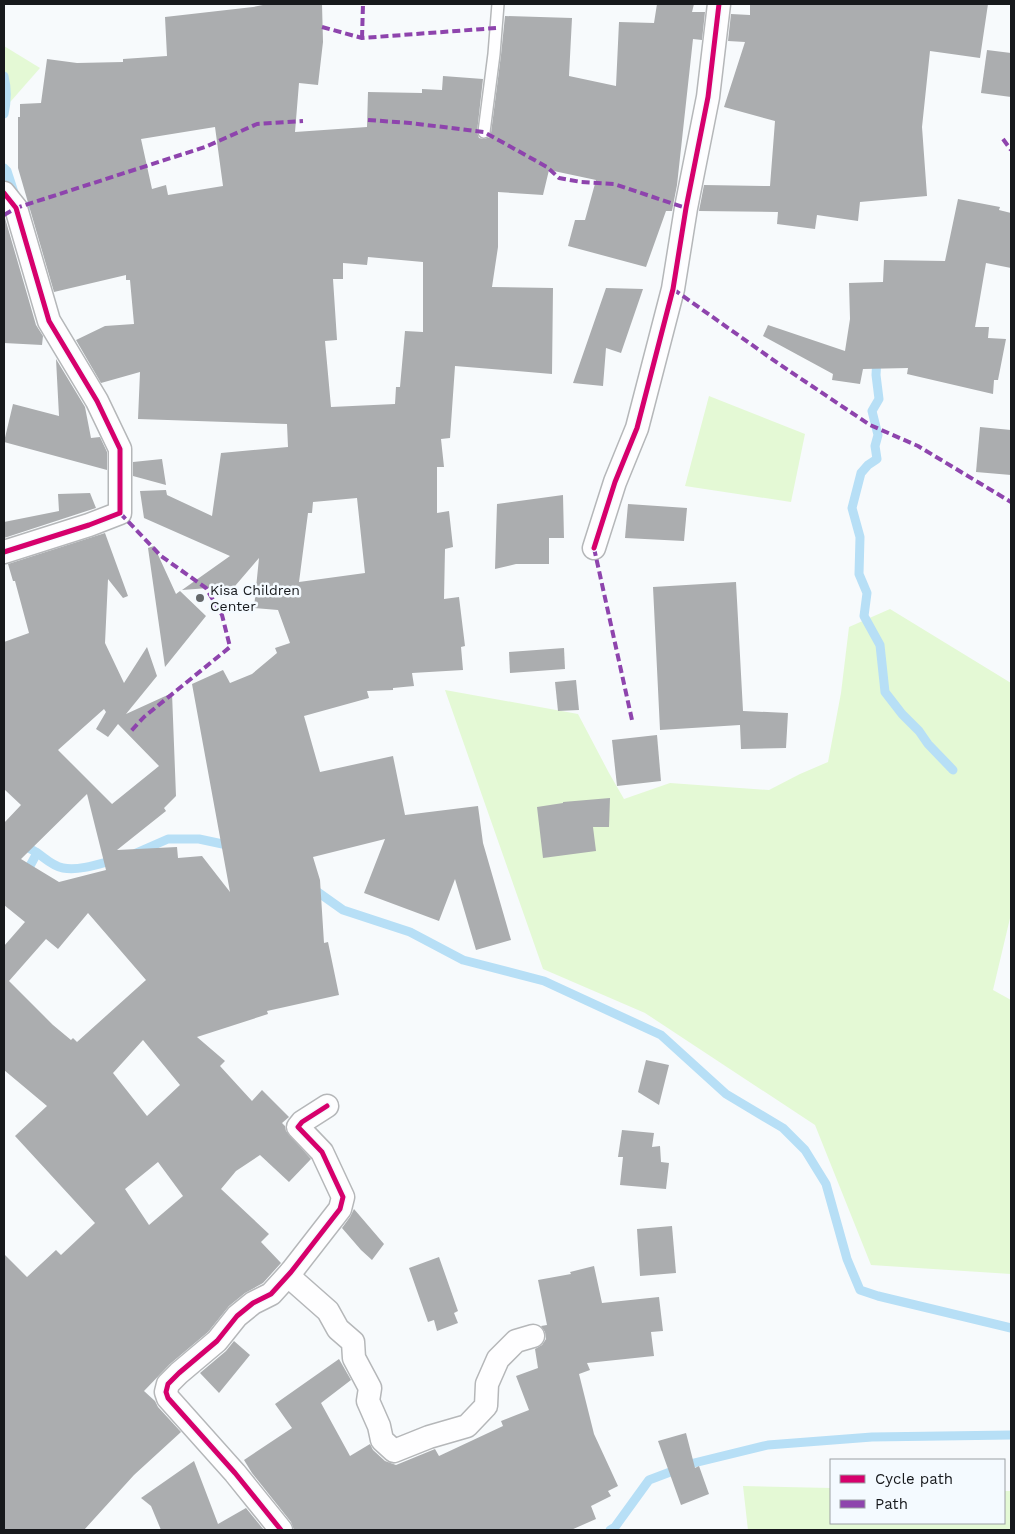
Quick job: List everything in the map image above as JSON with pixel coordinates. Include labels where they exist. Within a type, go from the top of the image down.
[{"type":"street","points":[[594,548],[615,482],[637,428],[673,289],[686,208],[708,97],[719,4]]},
{"type":"street","points":[[4,194],[16,208],[49,321],[97,401],[120,449],[120,513],[4,552]]},
{"type":"street","points":[[281,1530],[234,1472],[168,1398],[166,1392],[168,1384],[216,1341],[237,1316],[253,1303],[271,1294],[291,1272],[340,1209],[343,1196],[322,1152],[298,1127],[302,1122],[327,1106]]},
{"type":"street","points":[[291,1272],[294,1281],[328,1311],[338,1329],[353,1342],[354,1358],[370,1388],[368,1401],[379,1426],[382,1440],[394,1451],[467,1426],[486,1406],[487,1384],[498,1359],[516,1341],[533,1336]]},
{"type":"lane","points":[[484,132],[498,4]]},
{"type":"green space","points":[[4,46],[40,68],[4,109]]},
{"type":"green space","points":[[709,396],[805,434],[791,502],[685,486]]},
{"type":"green space","points":[[890,609],[1011,683],[1011,914],[993,990],[1011,1000],[1011,1274],[871,1265],[815,1125],[645,1013],[543,969],[445,690],[578,714],[624,799],[670,783],[769,790],[828,762],[841,693],[849,627]]},
{"type":"green space","points":[[743,1486],[830,1488],[830,1524],[1005,1524],[1005,1491],[1011,1491],[1011,1530],[748,1530]]},
{"type":"building","points":[[268,4],[322,4],[323,42],[318,85],[299,83],[295,132],[367,127],[368,92],[422,93],[422,89],[442,90],[443,76],[483,79],[477,132],[479,138],[484,139],[490,137],[491,133],[505,16],[572,18],[569,76],[616,86],[619,22],[654,23],[657,4],[694,4],[692,12],[705,12],[702,40],[693,39],[677,185],[672,211],[666,211],[646,267],[568,246],[575,220],[585,220],[596,180],[549,170],[543,195],[498,192],[498,247],[492,287],[553,288],[552,374],[455,366],[450,438],[441,439],[444,467],[437,467],[437,513],[449,511],[453,547],[445,549],[444,599],[459,597],[465,646],[461,647],[463,670],[412,673],[414,686],[393,688],[393,690],[367,691],[369,698],[304,716],[320,772],[393,756],[405,815],[478,806],[483,843],[511,940],[476,950],[455,879],[439,921],[364,893],[385,839],[313,857],[320,880],[324,943],[328,942],[339,995],[267,1011],[268,1014],[197,1037],[225,1061],[220,1066],[252,1101],[262,1090],[289,1117],[282,1123],[286,1131],[311,1159],[289,1182],[260,1155],[236,1171],[221,1189],[269,1234],[261,1242],[281,1263],[263,1283],[245,1293],[229,1306],[208,1332],[170,1364],[144,1391],[181,1432],[134,1475],[84,1530],[4,1530],[4,1254],[27,1277],[56,1250],[61,1255],[95,1223],[15,1136],[47,1106],[4,1070],[4,946],[25,922],[4,905],[4,823],[21,805],[4,789],[4,642],[29,633],[15,581],[13,581],[8,564],[105,533],[128,596],[123,598],[108,579],[105,643],[124,683],[147,647],[157,676],[126,714],[172,693],[176,796],[164,808],[166,811],[117,850],[177,847],[178,858],[202,856],[230,892],[192,684],[223,670],[230,683],[252,674],[277,653],[275,648],[290,643],[278,610],[254,608],[259,558],[235,586],[182,590],[230,556],[144,518],[140,491],[166,490],[167,495],[212,516],[221,453],[288,447],[287,424],[138,419],[140,372],[101,383],[76,340],[105,326],[134,324],[130,280],[126,280],[126,275],[54,292],[18,168],[18,117],[20,117],[20,104],[41,103],[47,59],[77,63],[123,62],[123,59],[167,56],[165,17]],"holes":[[[215,127],[223,186],[168,195],[166,185],[152,189],[141,139]],[[368,257],[423,262],[423,332],[405,331],[400,387],[396,387],[395,404],[331,407],[325,341],[337,340],[333,279],[343,279],[343,263],[367,265]],[[357,498],[365,573],[299,582],[308,513],[312,513],[313,502]],[[104,709],[106,712],[96,729],[108,737],[118,724],[159,766],[112,804],[58,750]],[[87,794],[106,870],[59,882],[21,859]],[[88,913],[146,980],[77,1042],[73,1038],[71,1040],[53,1025],[9,981],[46,939],[58,949]],[[143,1040],[180,1085],[147,1116],[113,1073]],[[158,1162],[183,1196],[149,1225],[125,1189]]]},
{"type":"building","points":[[750,4],[988,4],[980,58],[930,51],[922,127],[927,196],[860,202],[858,221],[817,215],[815,229],[777,224],[778,212],[699,211],[704,185],[770,186],[775,121],[724,107],[745,42],[728,41],[731,14],[750,15]]},
{"type":"building","points":[[987,50],[1011,53],[1011,97],[981,93]]},
{"type":"building","points":[[958,199],[1000,207],[999,210],[1011,213],[1011,268],[986,263],[975,327],[989,327],[988,338],[1006,339],[998,380],[994,380],[993,394],[907,374],[908,368],[863,369],[860,384],[832,380],[833,374],[763,336],[768,325],[845,351],[850,319],[849,283],[883,282],[884,260],[945,261]]},
{"type":"building","points":[[4,218],[36,325],[43,336],[42,345],[4,343]]},
{"type":"building","points":[[606,288],[643,289],[621,353],[606,348],[603,386],[573,383]]},
{"type":"building","points":[[56,359],[85,407],[91,438],[100,437],[107,452],[107,470],[4,442],[13,404],[59,416]]},
{"type":"building","points":[[980,427],[1011,430],[1011,475],[976,472]]},
{"type":"building","points":[[162,459],[166,485],[133,476],[133,462]]},
{"type":"building","points":[[90,493],[96,508],[4,538],[4,522],[59,511],[58,494]]},
{"type":"building","points":[[563,495],[564,538],[549,538],[549,564],[516,564],[495,569],[497,504]]},
{"type":"building","points":[[628,504],[687,508],[684,541],[625,538]]},
{"type":"building","points":[[154,546],[176,594],[180,591],[206,616],[165,667],[148,548]]},
{"type":"building","points":[[736,582],[743,711],[788,713],[786,748],[741,749],[740,725],[660,730],[653,587]]},
{"type":"building","points":[[564,648],[565,669],[510,673],[509,652]]},
{"type":"building","points":[[576,680],[579,710],[558,711],[555,682]]},
{"type":"building","points":[[657,735],[661,781],[617,786],[612,740]]},
{"type":"building","points":[[610,798],[609,827],[593,827],[596,851],[543,858],[537,807],[563,802]]},
{"type":"building","points":[[646,1060],[669,1065],[659,1105],[638,1092]]},
{"type":"building","points":[[622,1130],[654,1133],[652,1147],[660,1146],[661,1162],[669,1163],[666,1189],[620,1185],[623,1157],[618,1157]]},
{"type":"building","points":[[354,1209],[384,1244],[372,1260],[342,1228]]},
{"type":"building","points":[[672,1226],[676,1273],[640,1276],[637,1229]]},
{"type":"building","points":[[439,1257],[458,1311],[454,1313],[458,1323],[437,1331],[434,1320],[428,1322],[409,1268]]},
{"type":"building","points":[[594,1266],[602,1303],[659,1297],[663,1331],[651,1332],[654,1356],[587,1363],[590,1370],[579,1374],[594,1434],[618,1486],[608,1491],[611,1496],[591,1506],[596,1519],[571,1530],[294,1530],[291,1522],[244,1460],[292,1428],[275,1404],[339,1359],[351,1380],[321,1403],[350,1456],[370,1444],[373,1450],[385,1461],[396,1465],[435,1449],[439,1456],[503,1426],[501,1421],[529,1410],[516,1376],[538,1368],[535,1349],[542,1345],[546,1339],[545,1332],[541,1326],[547,1325],[538,1280],[571,1274],[570,1272]]},
{"type":"building","points":[[234,1341],[250,1355],[219,1393],[200,1373],[226,1351]]},
{"type":"building","points":[[686,1433],[695,1468],[699,1466],[709,1494],[681,1505],[658,1441]]},
{"type":"building","points":[[194,1461],[218,1524],[246,1508],[264,1530],[161,1530],[151,1506],[141,1498]]},
{"type":"waterway","points":[[4,76],[6,85],[4,114]]},
{"type":"waterway","points":[[4,168],[7,171],[19,208],[39,203]]},
{"type":"waterway","points":[[877,358],[876,375],[879,399],[872,411],[878,435],[875,446],[877,459],[861,473],[852,508],[860,537],[859,574],[867,593],[864,616],[880,645],[885,692],[928,744],[953,770]]},
{"type":"waterway","points":[[4,837],[36,852],[52,864],[63,868],[82,868],[114,860]]},
{"type":"waterway","points":[[136,853],[168,839],[199,839],[232,846]]},
{"type":"waterway","points":[[25,875],[37,853]]},
{"type":"waterway","points":[[312,888],[343,910],[410,932],[463,960],[544,981],[661,1035],[726,1094],[783,1128],[805,1150],[826,1184],[847,1259],[860,1290],[1011,1328]]},
{"type":"waterway","points":[[610,1530],[615,1527],[649,1480],[694,1463],[768,1445],[872,1437],[1011,1435]]},
{"type":"marked path","points":[[362,38],[363,4]]},
{"type":"marked path","points":[[322,27],[362,38],[496,28]]},
{"type":"marked path","points":[[368,120],[484,132],[547,167],[559,178],[581,182],[614,184],[686,208]]},
{"type":"marked path","points":[[4,215],[16,208],[205,147],[257,124],[303,121]]},
{"type":"marked path","points":[[1003,139],[1011,150]]},
{"type":"marked path","points":[[673,289],[870,425],[918,446],[1011,502]]},
{"type":"marked path","points":[[120,513],[161,556],[206,588],[222,615],[230,647],[144,717],[131,731]]},
{"type":"marked path","points":[[594,548],[632,720]]},
{"type":"cycle path","points":[[594,548],[615,482],[637,428],[673,289],[686,208],[708,97],[719,4]]},
{"type":"cycle path","points":[[4,193],[16,208],[49,321],[97,401],[120,449],[120,513],[4,552]]},
{"type":"cycle path","points":[[281,1530],[235,1473],[168,1398],[166,1392],[168,1384],[217,1341],[237,1316],[253,1303],[271,1294],[291,1272],[340,1209],[343,1197],[322,1152],[298,1127],[302,1122],[327,1106]]},
{"type":"place","name":"Kisa Children Center","points":[[200,598]]}]
